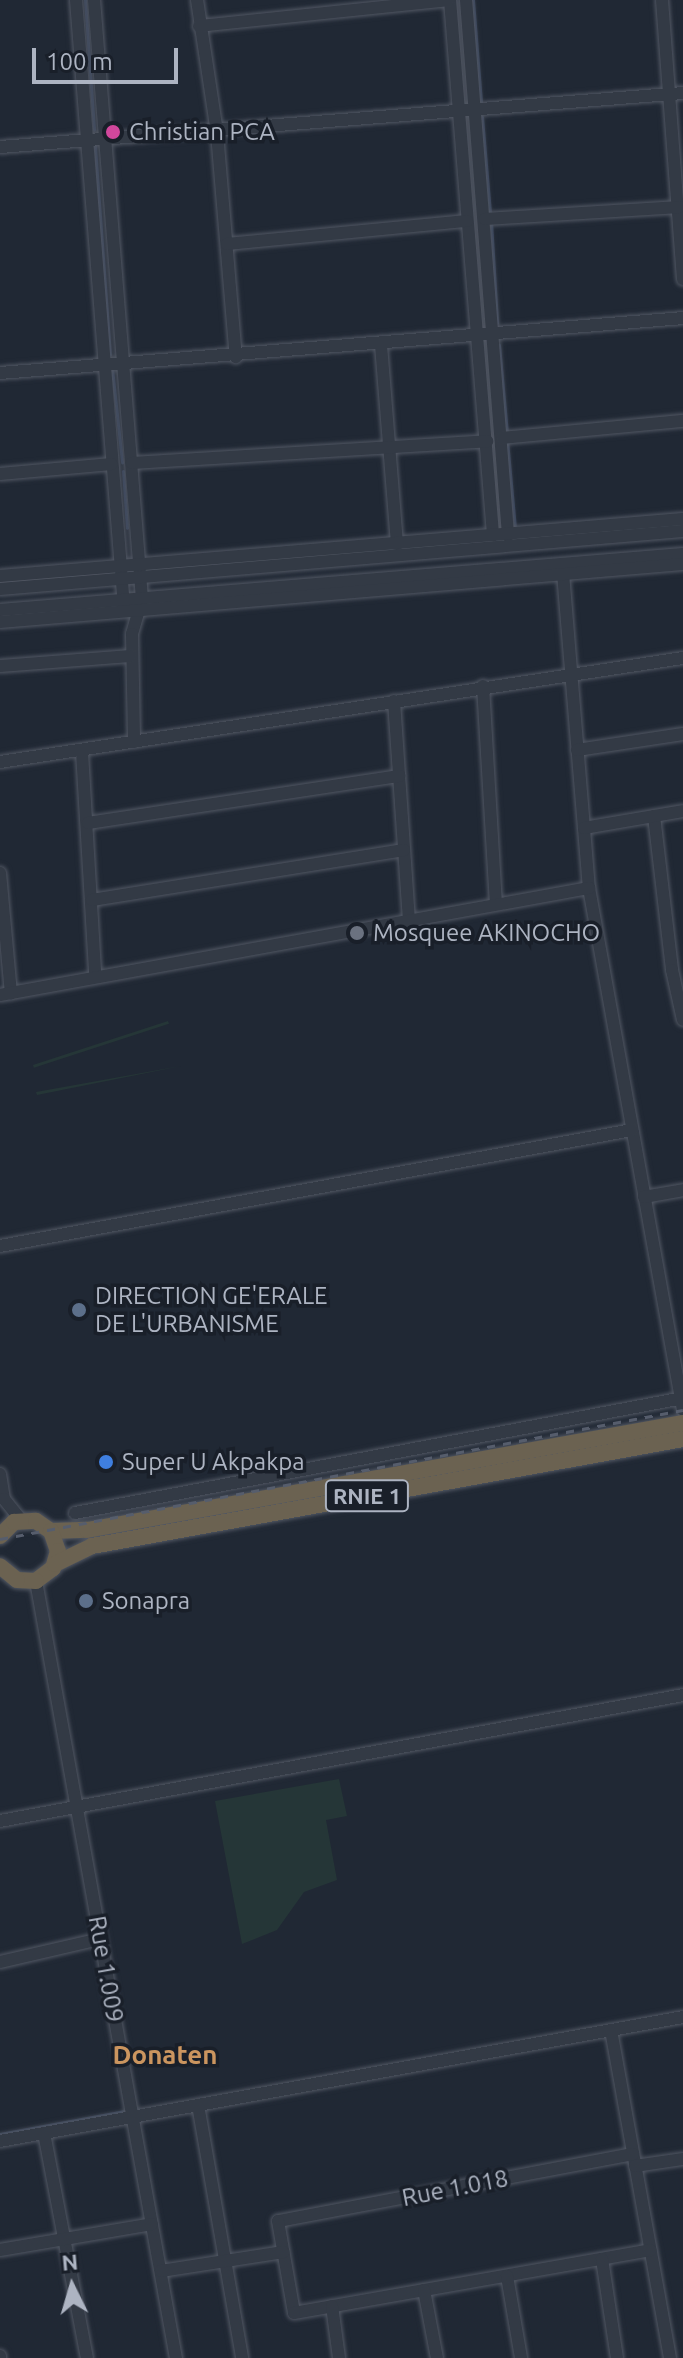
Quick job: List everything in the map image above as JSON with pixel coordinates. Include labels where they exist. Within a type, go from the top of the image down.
[{"type":"highway","name":"RNIE 1","points":[[6,1527],[39,1522],[51,1531],[87,1530],[683,1423]]},
{"type":"highway","name":"RNIE 1","points":[[36,1581],[55,1564],[92,1546],[683,1439]]},
{"type":"highway","points":[[51,1531],[58,1547],[55,1564]]},
{"type":"highway","points":[[3,1572],[36,1581]]},
{"type":"street","points":[[76,0],[102,362],[124,606],[133,624]]},
{"type":"street","points":[[94,0],[140,572],[141,605],[133,624],[131,656],[134,742]]},
{"type":"street","points":[[197,0],[217,133],[236,357]]},
{"type":"street","points":[[199,26],[449,0],[479,334],[493,535]]},
{"type":"street","points":[[466,0],[508,535]]},
{"type":"street","points":[[662,0],[680,207],[683,279]]},
{"type":"street","points":[[0,147],[217,133],[683,93]]},
{"type":"street","points":[[485,219],[680,207]]},
{"type":"street","points":[[227,244],[467,221]]},
{"type":"street","points":[[0,373],[102,362],[236,357],[683,318]]},
{"type":"street","points":[[381,345],[397,544]]},
{"type":"street","points":[[502,438],[683,421]]},
{"type":"street","points":[[132,463],[487,441]]},
{"type":"street","points":[[0,474],[112,464]]},
{"type":"street","points":[[140,572],[397,544],[683,519]]},
{"type":"street","points":[[0,576],[140,572],[683,531]]},
{"type":"street","points":[[141,605],[683,554]]},
{"type":"street","points":[[0,610],[141,605],[683,564]]},
{"type":"street","points":[[0,589],[121,573]]},
{"type":"street","points":[[75,1513],[682,1402],[589,888],[563,573]]},
{"type":"street","points":[[0,622],[124,606]]},
{"type":"street","points":[[0,666],[131,656]]},
{"type":"street","points":[[0,762],[82,752],[483,686],[683,658]]},
{"type":"street","points":[[483,686],[496,904]]},
{"type":"street","points":[[394,701],[409,921]]},
{"type":"street","points":[[577,750],[683,734]]},
{"type":"street","points":[[82,752],[95,974]]},
{"type":"street","points":[[88,823],[399,776]]},
{"type":"street","points":[[584,828],[683,811]]},
{"type":"street","points":[[654,816],[672,970],[683,1020]]},
{"type":"street","points":[[92,900],[404,850]]},
{"type":"street","points":[[0,873],[6,994],[95,974],[589,888]]},
{"type":"street","points":[[0,1246],[632,1130]]},
{"type":"street","points":[[644,1197],[683,1190]]},
{"type":"street","points":[[0,1474],[6,1527]]},
{"type":"street","name":"Rue 1.009","points":[[36,1581],[176,2358]]},
{"type":"street","points":[[0,1821],[683,1695]]},
{"type":"street","points":[[0,1962],[100,1939]]},
{"type":"street","points":[[0,2141],[683,2017]]},
{"type":"street","points":[[611,2030],[670,2358]]},
{"type":"street","points":[[198,2105],[242,2358]]},
{"type":"street","points":[[44,2133],[87,2358]]},
{"type":"street","name":"Rue 1.018","points":[[284,2252],[278,2221],[634,2160],[683,2159]]},
{"type":"street","points":[[0,2250],[152,2224]]},
{"type":"street","points":[[161,2271],[284,2252],[294,2313],[650,2250]]},
{"type":"street","points":[[602,2259],[617,2358]]},
{"type":"street","points":[[507,2276],[521,2358]]},
{"type":"street","points":[[424,2290],[437,2358]]},
{"type":"street","points":[[332,2306],[339,2358]]},
{"type":"shaded area","points":[[168,1021],[169,1024],[34,1068],[33,1065]]},
{"type":"shaded area","points":[[181,1066],[37,1095],[36,1092]]},
{"type":"shaded area","points":[[339,1779],[347,1816],[326,1820],[337,1880],[304,1892],[277,1930],[242,1944],[215,1801]]},
{"type":"waterway","points":[[85,0],[94,130]]},
{"type":"waterway","points":[[473,0],[481,102]]},
{"type":"waterway","points":[[482,117],[490,213]]},
{"type":"waterway","points":[[95,146],[110,354]]},
{"type":"waterway","points":[[491,221],[497,323]]},
{"type":"waterway","points":[[499,345],[507,433]]},
{"type":"waterway","points":[[112,368],[122,462]]},
{"type":"waterway","points":[[507,440],[515,528]]},
{"type":"waterway","points":[[123,471],[127,528]]},
{"type":"waterway","points":[[0,2134],[125,2111]]},
{"type":"railway","points":[[0,1539],[683,1410]]},
{"type":"place","name":"Christian PCA","points":[[113,132]]},
{"type":"place","name":"Mosquee AKINOCHO","points":[[357,933]]},
{"type":"place","name":"DIRECTION GE'ERALE DE L'URBANISME","points":[[79,1310]]},
{"type":"place","name":"Super U Akpakpa","points":[[106,1462]]},
{"type":"place","name":"Sonapra","points":[[86,1601]]},
{"type":"district","name":"Donaten","points":[[165,2055]]}]
